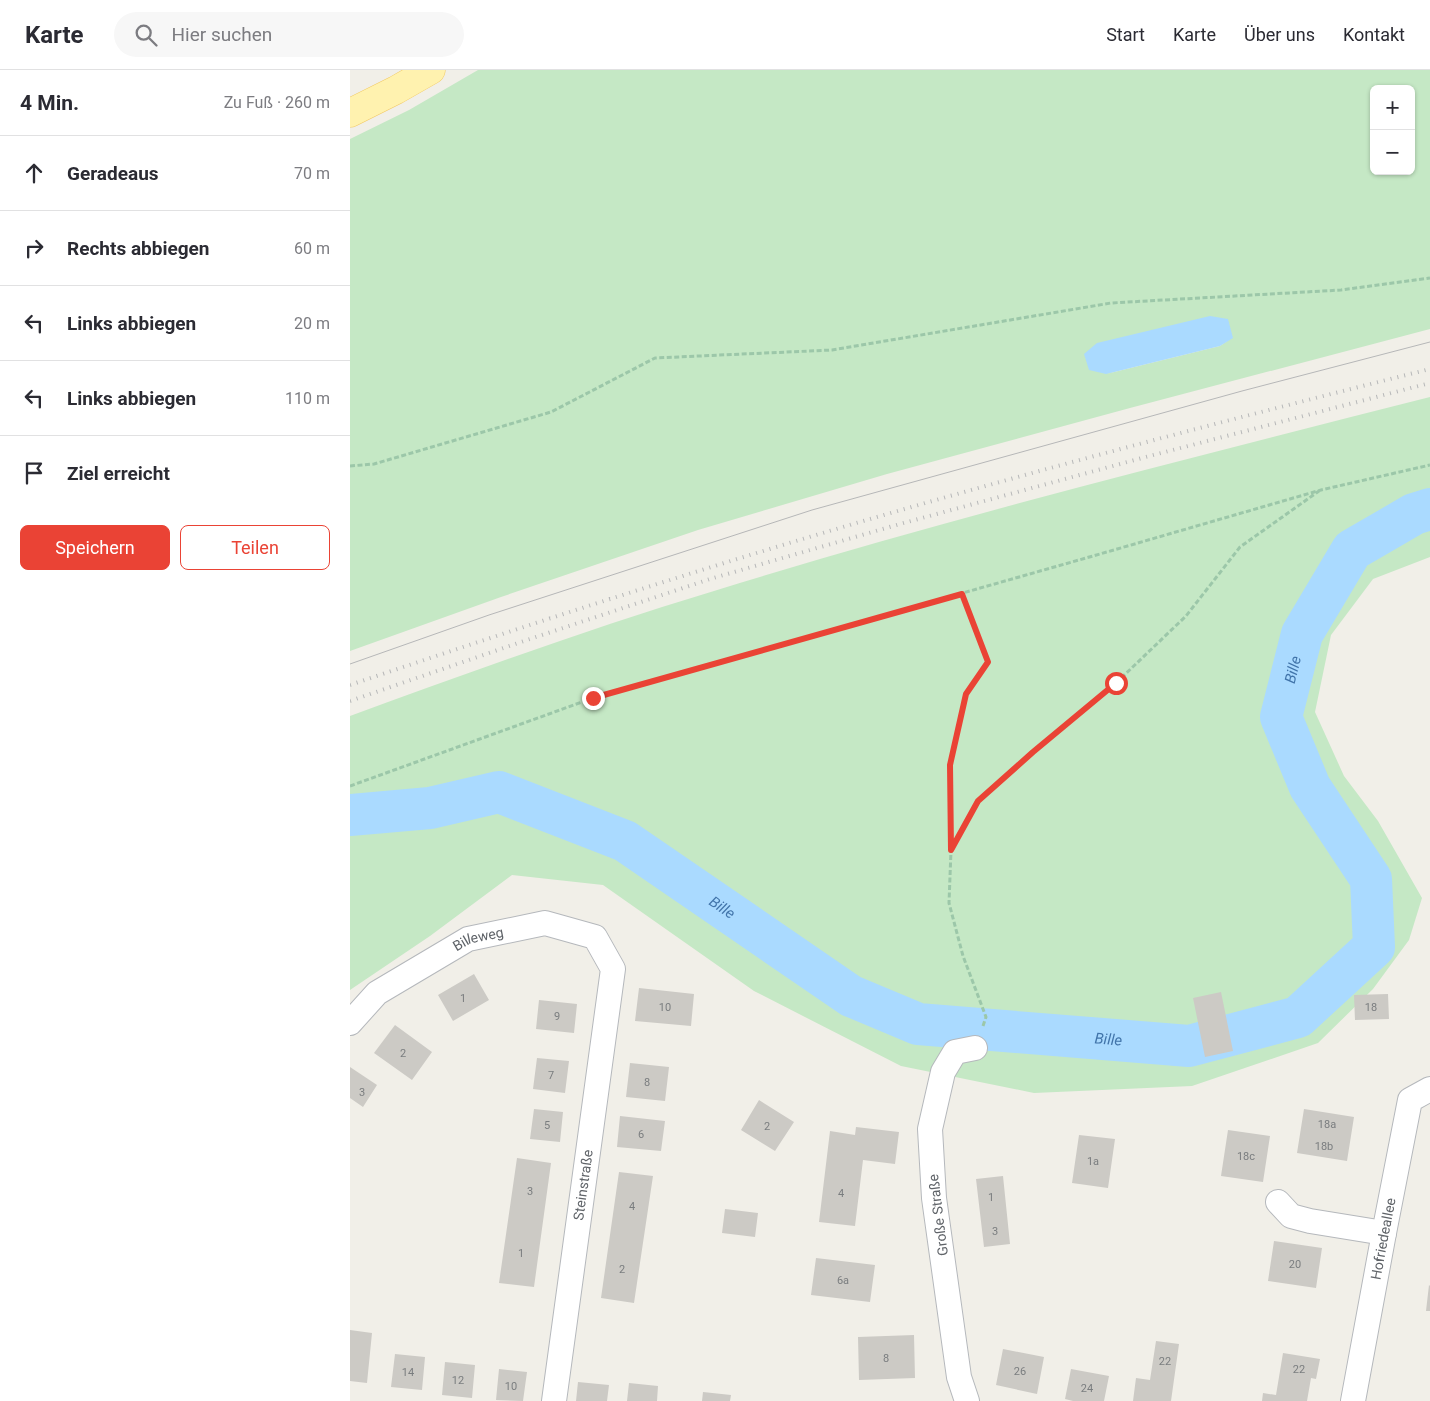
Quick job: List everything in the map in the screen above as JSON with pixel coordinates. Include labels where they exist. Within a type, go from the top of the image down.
[{"type":"main road","points":[[350,112],[396,90],[431,70]]},
{"type":"street","name":"Billeweg","points":[[350,1024],[377,993],[468,939],[545,923],[595,937],[613,969]]},
{"type":"street","name":"Steinstraße","points":[[554,1401],[613,969]]},
{"type":"street","name":"Große Straße","points":[[967,1401],[959,1377],[934,1198],[930,1129],[944,1072],[955,1052],[975,1048]]},
{"type":"street","name":"Hofriedeallee","points":[[1354,1401],[1410,1100],[1430,1089]]},
{"type":"street","points":[[1278,1202],[1291,1216],[1310,1221],[1384,1233]]},
{"type":"path","points":[[350,466],[374,464],[551,412],[655,358],[832,350],[1111,303],[1341,290],[1430,278]]},
{"type":"path","points":[[350,786],[593,698],[1321,490],[1430,465]]},
{"type":"path","points":[[951,850],[978,801],[1130,670],[1186,616],[1240,547],[1321,490]]},
{"type":"path","points":[[962,594],[988,662],[966,694],[950,765],[951,850],[949,903],[963,956],[986,1017]]},
{"type":"green space","points":[[478,70],[1430,70],[1430,329],[887,474],[698,530],[350,651],[350,139],[409,110]],"holes":[[[1233,337],[1220,346],[1106,374]]]},
{"type":"green space","points":[[1430,397],[1430,557],[1373,579],[1331,635],[1315,712],[1344,776],[1378,821],[1422,898],[1409,940],[1373,989],[1318,1043],[1192,1086],[1034,1093],[901,1066],[754,991],[603,885],[512,875],[430,936],[350,990],[350,716],[577,635],[803,564],[1070,489]]},
{"type":"water","points":[[1210,316],[1228,319],[1233,338],[1220,346],[1106,374],[1089,370],[1084,354],[1097,343]]},
{"type":"building","points":[[474,974],[489,1000],[453,1021],[438,995]]},
{"type":"building","points":[[639,988],[694,994],[691,1026],[635,1021]]},
{"type":"building","points":[[1221,992],[1233,1051],[1205,1057],[1193,998]]},
{"type":"building","points":[[1388,994],[1389,1019],[1355,1020],[1354,995]]},
{"type":"building","points":[[539,1000],[577,1004],[574,1033],[536,1029]]},
{"type":"building","points":[[395,1025],[432,1052],[412,1080],[374,1053]]},
{"type":"building","points":[[537,1058],[569,1061],[565,1093],[533,1089]]},
{"type":"building","points":[[630,1063],[669,1067],[665,1101],[626,1097]]},
{"type":"building","points":[[350,1067],[377,1085],[363,1107],[350,1098]]},
{"type":"building","points":[[759,1100],[794,1122],[775,1151],[741,1130]]},
{"type":"building","points":[[534,1109],[563,1112],[560,1142],[530,1139]]},
{"type":"building","points":[[1304,1109],[1354,1117],[1347,1161],[1297,1153]]},
{"type":"building","points":[[620,1116],[665,1121],[661,1151],[617,1147]]},
{"type":"building","points":[[856,1127],[899,1132],[895,1164],[863,1160],[855,1226],[819,1222],[830,1131],[855,1135]]},
{"type":"building","points":[[1228,1130],[1270,1136],[1263,1182],[1221,1176]]},
{"type":"building","points":[[1079,1135],[1115,1139],[1108,1188],[1072,1183]]},
{"type":"building","points":[[517,1158],[551,1163],[534,1287],[499,1283]]},
{"type":"building","points":[[619,1172],[653,1176],[634,1303],[601,1298]]},
{"type":"building","points":[[1003,1176],[1010,1244],[984,1247],[976,1179]]},
{"type":"building","points":[[725,1209],[758,1213],[755,1237],[722,1233]]},
{"type":"building","points":[[1274,1241],[1322,1248],[1316,1288],[1268,1281]]},
{"type":"building","points":[[816,1258],[875,1265],[870,1302],[811,1295]]},
{"type":"building","points":[[1429,1285],[1430,1311],[1426,1311]]},
{"type":"building","points":[[350,1330],[372,1333],[367,1383],[350,1381]]},
{"type":"building","points":[[914,1335],[915,1378],[859,1380],[858,1337]]},
{"type":"building","points":[[1156,1341],[1179,1344],[1171,1401],[1133,1401],[1136,1378],[1150,1380]]},
{"type":"building","points":[[1003,1349],[1044,1357],[1037,1394],[996,1385]]},
{"type":"building","points":[[1283,1353],[1320,1359],[1316,1379],[1311,1378],[1307,1401],[1262,1401],[1263,1393],[1276,1395]]},
{"type":"building","points":[[395,1354],[425,1357],[422,1390],[391,1387]]},
{"type":"building","points":[[445,1362],[475,1365],[472,1398],[442,1395]]},
{"type":"building","points":[[499,1369],[527,1372],[523,1401],[496,1400]]},
{"type":"building","points":[[1071,1369],[1109,1376],[1104,1401],[1073,1401],[1065,1399]]},
{"type":"building","points":[[578,1382],[609,1385],[607,1401],[576,1401]]},
{"type":"building","points":[[629,1383],[658,1386],[657,1401],[627,1401]]},
{"type":"building","points":[[703,1392],[731,1395],[730,1401],[702,1401]]},
{"type":"waterway","name":"Bille","points":[[350,815],[430,808],[499,792],[625,841],[851,996],[918,1024],[1189,1046],[1298,1017],[1374,947],[1371,879],[1310,787],[1281,717],[1302,634],[1352,550],[1414,514],[1430,509]]},
{"type":"tram line","points":[[350,664],[489,615],[812,510],[1242,391],[1430,342]]},
{"type":"railway","points":[[350,685],[483,640],[795,541],[1157,439],[1430,369]]},
{"type":"railway","points":[[350,701],[710,579],[900,524],[1142,458],[1430,383]]},
{"type":"route","points":[[593,698],[962,594],[988,662],[966,694],[950,765],[951,850],[978,801],[1116,683]]}]
